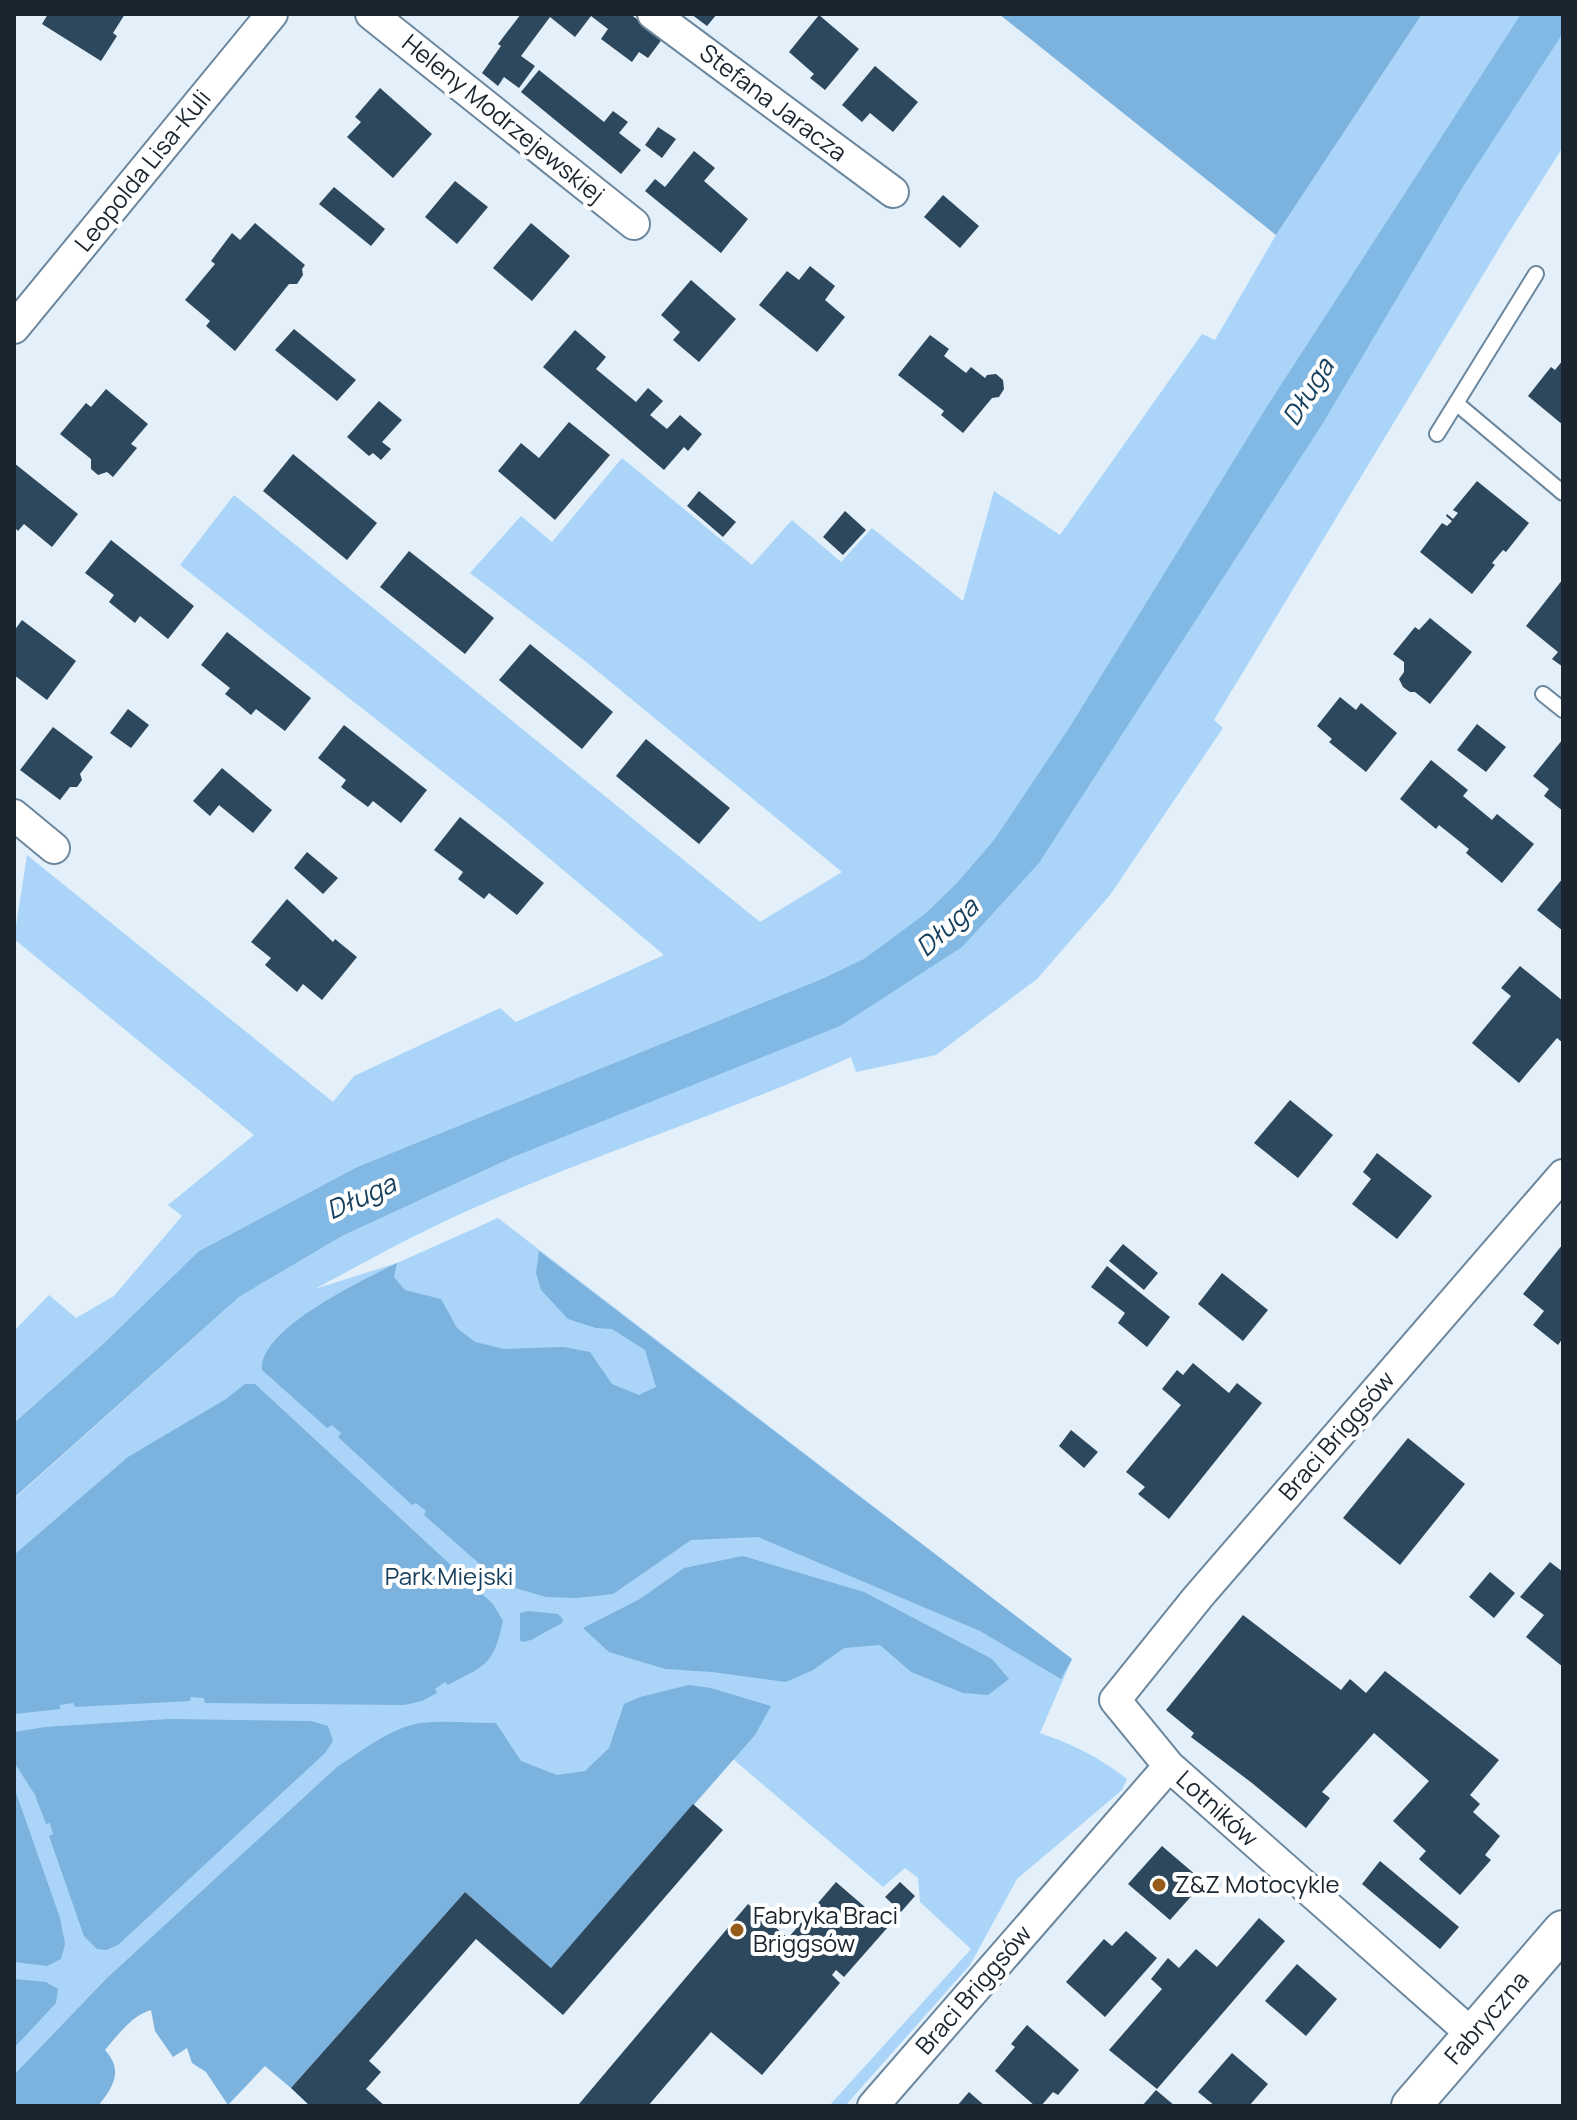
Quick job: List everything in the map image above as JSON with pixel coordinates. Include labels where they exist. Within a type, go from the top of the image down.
[{"type":"street","name":"Leopolda Lisa-Kuli","points":[[14,328],[272,14]]},
{"type":"street","name":"Heleny Modrzejewskiej","points":[[371,14],[634,224]]},
{"type":"street","name":"Stefana Jaracza","points":[[653,14],[893,192]]},
{"type":"street","points":[[14,815],[54,848]]},
{"type":"street","name":"Braci Briggsów","points":[[1115,1700],[1198,1597],[1563,1175]]},
{"type":"street","name":"Lotników","points":[[1115,1700],[1169,1766],[1473,2035]]},
{"type":"street","name":"Braci Briggsów","points":[[873,2106],[1169,1766]]},
{"type":"street","name":"Fabryczna","points":[[1411,2106],[1563,1930]]},
{"type":"lane","points":[[1437,434],[1536,274]]},
{"type":"lane","points":[[1456,403],[1563,493]]},
{"type":"lane","points":[[1543,694],[1563,710]]},
{"type":"green space","points":[[999,14],[1422,14],[1276,235]]},
{"type":"green space","name":"Park Miejski","points":[[1422,14],[1563,14],[1563,147],[1214,720],[1223,728],[1110,895],[1037,979],[936,1055],[856,1072],[851,1057],[515,1190],[428,1229],[315,1289],[397,1263],[498,1218],[1072,1659],[1040,1733],[1086,1752],[1116,1771],[1127,1779],[1122,1790],[1017,1879],[970,1965],[845,2106],[829,2106],[971,1949],[920,1902],[918,1878],[905,1868],[883,1887],[733,1759],[551,1968],[465,1892],[291,2088],[142,1958],[14,2100],[14,1499],[239,1297],[342,1236],[513,1157],[824,978],[357,1167],[199,1251],[103,1344],[14,1423],[14,1331],[49,1295],[76,1318],[114,1296],[182,1216],[168,1205],[254,1135],[14,939],[27,855],[333,1102],[354,1076],[500,1008],[516,1022],[664,955],[504,820],[180,565],[234,495],[760,922],[842,872],[585,661],[470,573],[521,516],[552,542],[622,458],[752,565],[792,520],[841,562],[872,528],[963,601],[994,491],[1060,535],[1202,334],[1215,340],[1276,235]]},
{"type":"green space","points":[[539,1251],[1072,1659],[1061,1679],[980,1631],[758,1537],[691,1540],[613,1594],[546,1597],[515,1588],[491,1574],[424,1515],[426,1511],[416,1503],[412,1505],[338,1437],[341,1433],[332,1425],[327,1428],[262,1370],[266,1354],[277,1338],[295,1322],[339,1293],[397,1263],[394,1277],[405,1290],[441,1299],[457,1328],[475,1342],[504,1349],[564,1347],[590,1352],[612,1384],[639,1395],[656,1387],[645,1350],[612,1329],[596,1328],[568,1319],[541,1290],[536,1273]]},
{"type":"green space","name":"Park Miejski","points":[[245,1384],[255,1384],[493,1604],[503,1621],[491,1655],[472,1672],[435,1689],[437,1693],[404,1705],[205,1703],[204,1698],[191,1697],[190,1701],[75,1707],[73,1703],[60,1705],[60,1709],[14,1714],[14,1555],[128,1457],[226,1399]]},
{"type":"green space","points":[[743,1556],[864,1592],[992,1659],[1009,1679],[988,1695],[963,1693],[911,1672],[880,1645],[844,1648],[813,1670],[786,1682],[665,1669],[609,1652],[583,1628],[640,1599],[684,1568]]},
{"type":"green space","points":[[520,1613],[558,1614],[563,1619],[562,1623],[522,1642]]},
{"type":"green space","points":[[689,1685],[711,1688],[771,1706],[755,1735],[551,1968],[465,1892],[291,2088],[265,2066],[228,2105],[206,2072],[192,2063],[187,2048],[173,2057],[155,2031],[151,2010],[131,2021],[105,2050],[115,2072],[108,2092],[98,2106],[14,2106],[14,2075],[106,1979],[337,1767],[377,1741],[420,1723],[496,1723],[521,1761],[557,1775],[585,1771],[609,1748],[624,1704]]},
{"type":"green space","points":[[169,1719],[311,1721],[328,1726],[333,1741],[325,1753],[118,1945],[106,1950],[97,1949],[84,1936],[49,1836],[53,1834],[50,1823],[46,1824],[35,1795],[14,1762],[14,1732]]},
{"type":"green space","points":[[14,1787],[60,1918],[65,1944],[61,1959],[47,1966],[14,1962]]},
{"type":"green space","points":[[14,1979],[46,1982],[58,1989],[56,2003],[14,2048]]},
{"type":"water","name":"Długa","points":[[1521,14],[1563,14],[1563,33],[1464,185],[1323,423],[1039,863],[962,947],[840,1026],[513,1157],[342,1236],[239,1297],[14,1498],[14,1423],[103,1344],[199,1251],[357,1167],[864,959],[925,914],[957,883],[994,840],[1071,725],[1266,408]]},
{"type":"building","points":[[48,14],[125,14],[113,33],[117,36],[101,61],[42,24]]},
{"type":"building","points":[[521,14],[630,14],[663,38],[648,58],[639,52],[632,62],[601,39],[608,29],[591,16],[575,37],[550,17],[521,56],[535,66],[519,88],[504,77],[498,86],[482,73],[501,46],[498,44]]},
{"type":"building","points":[[691,14],[717,14],[707,26]]},
{"type":"building","points":[[819,15],[859,49],[825,90],[810,78],[814,74],[789,52]]},
{"type":"building","points":[[875,66],[918,102],[893,132],[870,113],[862,122],[842,105]]},
{"type":"building","points":[[539,70],[604,122],[613,111],[628,122],[619,133],[641,150],[621,174],[521,92]]},
{"type":"building","points":[[380,88],[432,134],[393,178],[347,137],[361,122],[355,117]]},
{"type":"building","points":[[658,127],[676,139],[662,158],[645,145]]},
{"type":"building","points":[[694,151],[715,168],[704,181],[748,219],[721,253],[645,191],[655,179],[665,187]]},
{"type":"building","points":[[455,181],[488,207],[457,244],[425,217]]},
{"type":"building","points":[[334,187],[385,229],[371,246],[319,204]]},
{"type":"building","points":[[943,195],[979,226],[960,248],[924,217]]},
{"type":"building","points":[[255,223],[305,265],[297,284],[289,284],[235,351],[206,326],[210,321],[185,300],[215,264],[211,261],[232,233],[240,240]]},
{"type":"building","points":[[531,223],[570,256],[532,301],[493,268]]},
{"type":"building","points":[[810,266],[835,286],[825,300],[845,317],[817,352],[759,305],[787,271],[799,280]]},
{"type":"building","points":[[691,280],[736,319],[699,362],[673,340],[680,332],[661,315]]},
{"type":"building","points":[[294,329],[356,380],[337,401],[275,350]]},
{"type":"building","points":[[575,330],[606,357],[596,369],[636,402],[648,388],[663,401],[650,415],[667,429],[680,415],[702,434],[688,451],[684,447],[664,470],[543,367]]},
{"type":"building","points":[[930,335],[949,349],[944,356],[966,373],[971,367],[985,378],[996,374],[1003,380],[1004,389],[999,397],[992,398],[963,433],[941,415],[944,411],[898,375]]},
{"type":"building","points":[[1563,360],[1563,425],[1528,396],[1551,367],[1555,370]]},
{"type":"building","points":[[106,389],[148,424],[131,444],[137,448],[113,477],[107,472],[98,475],[91,469],[91,459],[60,434],[86,403],[91,407]]},
{"type":"building","points":[[379,401],[402,420],[382,442],[391,449],[381,460],[373,453],[369,456],[347,437]]},
{"type":"building","points":[[569,422],[610,455],[555,520],[498,471],[521,443],[539,458]]},
{"type":"building","points":[[293,454],[377,523],[347,560],[263,491]]},
{"type":"building","points":[[14,463],[78,514],[52,547],[24,524],[18,531],[14,527]]},
{"type":"building","points":[[1477,481],[1529,523],[1506,552],[1503,550],[1492,563],[1495,565],[1472,594],[1420,552],[1442,523],[1447,526],[1452,521],[1447,514],[1453,519],[1458,513],[1453,510]]},
{"type":"building","points":[[699,491],[736,522],[723,537],[687,506]]},
{"type":"building","points":[[845,511],[866,530],[843,555],[823,537]]},
{"type":"building","points":[[111,540],[194,606],[168,639],[140,616],[135,623],[109,602],[114,595],[85,573]]},
{"type":"building","points":[[409,551],[494,618],[465,654],[380,587]]},
{"type":"building","points":[[1563,579],[1563,667],[1552,659],[1558,652],[1526,626]]},
{"type":"building","points":[[1430,618],[1472,652],[1430,704],[1403,687],[1399,679],[1404,672],[1404,662],[1393,654],[1415,627],[1419,630]]},
{"type":"building","points":[[22,620],[76,661],[47,700],[14,675],[14,631]]},
{"type":"building","points":[[227,632],[311,698],[285,731],[256,709],[251,715],[225,694],[230,688],[201,665]]},
{"type":"building","points":[[530,644],[613,712],[582,749],[499,680]]},
{"type":"building","points":[[1340,697],[1356,710],[1361,703],[1397,733],[1366,772],[1329,742],[1332,739],[1317,726]]},
{"type":"building","points":[[128,709],[149,725],[131,748],[110,733]]},
{"type":"building","points":[[1477,724],[1506,747],[1486,772],[1457,750]]},
{"type":"building","points":[[344,725],[427,790],[401,823],[373,801],[368,807],[341,787],[346,780],[318,758]]},
{"type":"building","points":[[53,727],[93,757],[80,774],[82,780],[77,787],[70,787],[60,800],[20,770]]},
{"type":"building","points":[[646,739],[730,808],[699,844],[616,776]]},
{"type":"building","points":[[1563,739],[1563,811],[1544,796],[1549,789],[1533,776]]},
{"type":"building","points":[[1431,760],[1468,790],[1463,796],[1492,820],[1497,814],[1534,844],[1502,883],[1466,853],[1469,849],[1439,825],[1436,829],[1400,799]]},
{"type":"building","points":[[222,768],[272,810],[253,833],[219,805],[210,816],[193,801]]},
{"type":"building","points":[[460,817],[544,883],[517,915],[489,893],[484,899],[458,879],[463,872],[434,850]]},
{"type":"building","points":[[307,852],[338,878],[323,894],[294,868]]},
{"type":"building","points":[[1563,878],[1563,931],[1537,910]]},
{"type":"building","points":[[287,899],[333,942],[335,939],[357,957],[322,1000],[303,984],[297,992],[265,965],[271,958],[251,942]]},
{"type":"building","points":[[1520,966],[1563,1001],[1563,1043],[1557,1038],[1519,1083],[1472,1043],[1511,996],[1501,988]]},
{"type":"building","points":[[1290,1100],[1333,1135],[1298,1178],[1254,1143]]},
{"type":"building","points":[[1377,1153],[1432,1196],[1397,1239],[1352,1204],[1371,1179],[1363,1172]]},
{"type":"building","points":[[1123,1244],[1158,1273],[1144,1290],[1109,1261]]},
{"type":"building","points":[[1563,1244],[1563,1338],[1558,1345],[1533,1325],[1544,1311],[1523,1294]]},
{"type":"building","points":[[1107,1266],[1170,1317],[1147,1347],[1118,1323],[1125,1313],[1091,1287]]},
{"type":"building","points":[[1222,1273],[1268,1310],[1243,1341],[1198,1304]]},
{"type":"building","points":[[1193,1363],[1229,1393],[1237,1383],[1262,1403],[1169,1519],[1138,1494],[1145,1487],[1126,1472],[1181,1405],[1162,1389],[1177,1370],[1183,1375]]},
{"type":"building","points":[[1071,1430],[1098,1452],[1084,1468],[1059,1446]]},
{"type":"building","points":[[1408,1438],[1465,1484],[1400,1565],[1343,1518]]},
{"type":"building","points":[[1550,1562],[1563,1572],[1563,1667],[1526,1637],[1544,1615],[1520,1597]]},
{"type":"building","points":[[1490,1572],[1515,1593],[1494,1618],[1469,1597]]},
{"type":"building","points":[[1243,1615],[1341,1690],[1350,1679],[1366,1693],[1385,1671],[1499,1760],[1470,1795],[1480,1804],[1473,1812],[1500,1836],[1485,1855],[1491,1860],[1460,1895],[1419,1859],[1426,1851],[1393,1821],[1429,1781],[1374,1733],[1322,1792],[1330,1798],[1306,1828],[1191,1737],[1194,1733],[1166,1710]]},
{"type":"building","points":[[693,1804],[723,1830],[563,2015],[476,1939],[369,2061],[381,2072],[366,2089],[385,2106],[310,2106],[291,2088],[465,1892],[551,1968]]},
{"type":"building","points":[[1162,1846],[1204,1882],[1170,1920],[1128,1884]]},
{"type":"building","points":[[1380,1861],[1459,1927],[1440,1949],[1362,1884]]},
{"type":"building","points":[[836,1882],[888,1927],[844,1977],[836,1970],[832,1975],[840,1983],[762,2075],[711,2032],[648,2106],[579,2104],[748,1904],[788,1938]]},
{"type":"building","points":[[900,1882],[915,1896],[901,1912],[885,1897]]},
{"type":"building","points":[[1259,1918],[1285,1941],[1157,2089],[1109,2050],[1162,1989],[1151,1979],[1168,1958],[1179,1968],[1196,1949],[1217,1967]]},
{"type":"building","points":[[1126,1931],[1157,1958],[1105,2017],[1066,1982],[1104,1939],[1112,1946]]},
{"type":"building","points":[[1297,1964],[1337,1999],[1306,2036],[1265,2001]]},
{"type":"building","points":[[1027,2025],[1079,2070],[1058,2095],[1053,2092],[1041,2106],[1035,2106],[995,2071],[1015,2047],[1011,2044]]},
{"type":"building","points":[[1232,2053],[1268,2084],[1249,2106],[1215,2106],[1198,2092]]},
{"type":"building","points":[[1156,2090],[1175,2106],[1142,2106]]},
{"type":"building","points":[[969,2092],[985,2106],[957,2106]]},
{"type":"place","name":"Z&Z Motocykle","points":[[1159,1885]]},
{"type":"place","name":"Fabryka Braci Briggsów","points":[[737,1930]]}]
